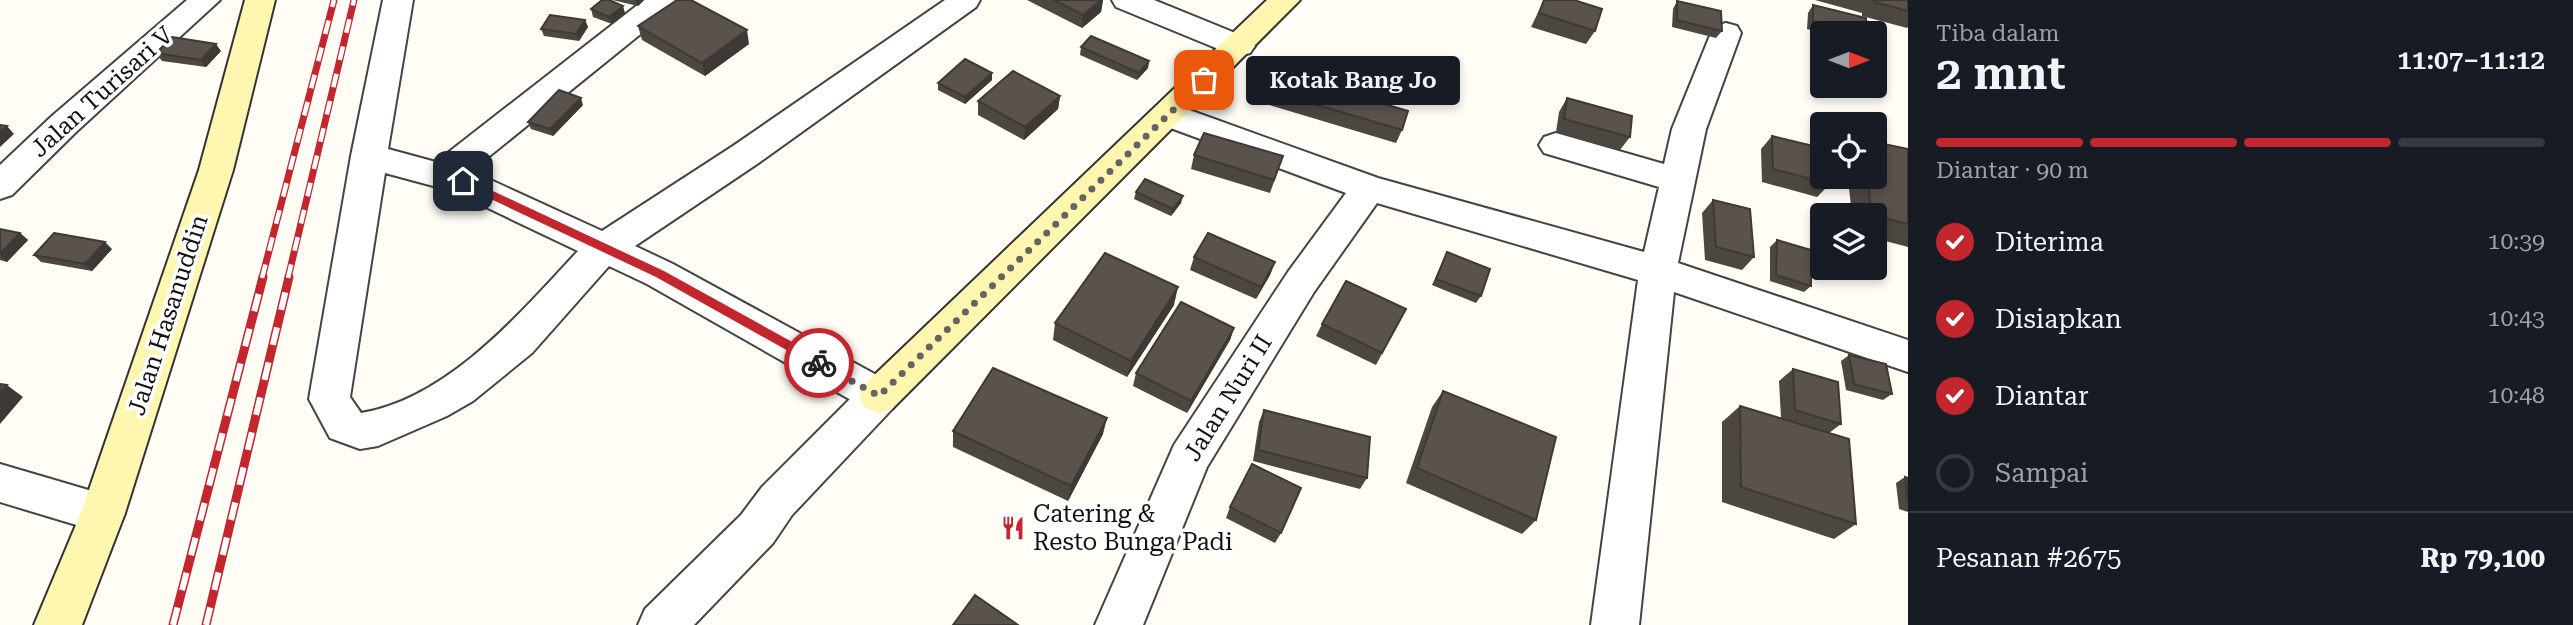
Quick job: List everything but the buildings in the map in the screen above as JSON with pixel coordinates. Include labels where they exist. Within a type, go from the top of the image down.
[{"type":"main road","name":"Jalan Hasanuddin","points":[[58,625],[103,513],[216,170],[260,0]]},
{"type":"main road","points":[[879,396],[1285,0]]},
{"type":"street","name":"Jalan Turisari V","points":[[0,186],[64,124],[205,0]]},
{"type":"street","points":[[398,0],[368,156],[348,296],[329,399],[345,425],[360,431],[378,428],[459,389],[518,342],[602,248],[745,155],[965,0]]},
{"type":"street","points":[[444,174],[663,0]]},
{"type":"street","points":[[1127,0],[1239,46]]},
{"type":"street","points":[[1615,625],[1658,271],[1689,129],[1726,33]]},
{"type":"street","points":[[1169,115],[1369,188],[1658,271],[1908,356]]},
{"type":"street","points":[[1556,145],[1678,180]]},
{"type":"street","points":[[368,156],[444,174],[660,274],[879,396],[777,501],[757,529],[662,625]]},
{"type":"street","name":"Jalan Nuri II","points":[[1119,625],[1189,458],[1301,282],[1369,188]]},
{"type":"street","points":[[0,483],[103,513]]},
{"type":"street","points":[[639,625],[747,520],[777,501]]},
{"type":"railway","points":[[262,278],[334,0]]},
{"type":"railway","points":[[288,278],[354,0]]},
{"type":"railway","points":[[173,625],[263,277]]},
{"type":"railway","points":[[206,625],[289,277]]},
{"type":"way so far","points":[[819,363],[879,396],[1204,80]]},
{"type":"place","name":"Kotak Bang Jo","points":[[1204,80]]},
{"type":"place","name":"Catering & Resto Bunga Padi","points":[[1013,528]]},
{"type":"route","points":[[463,181],[660,274],[819,363]]}]
